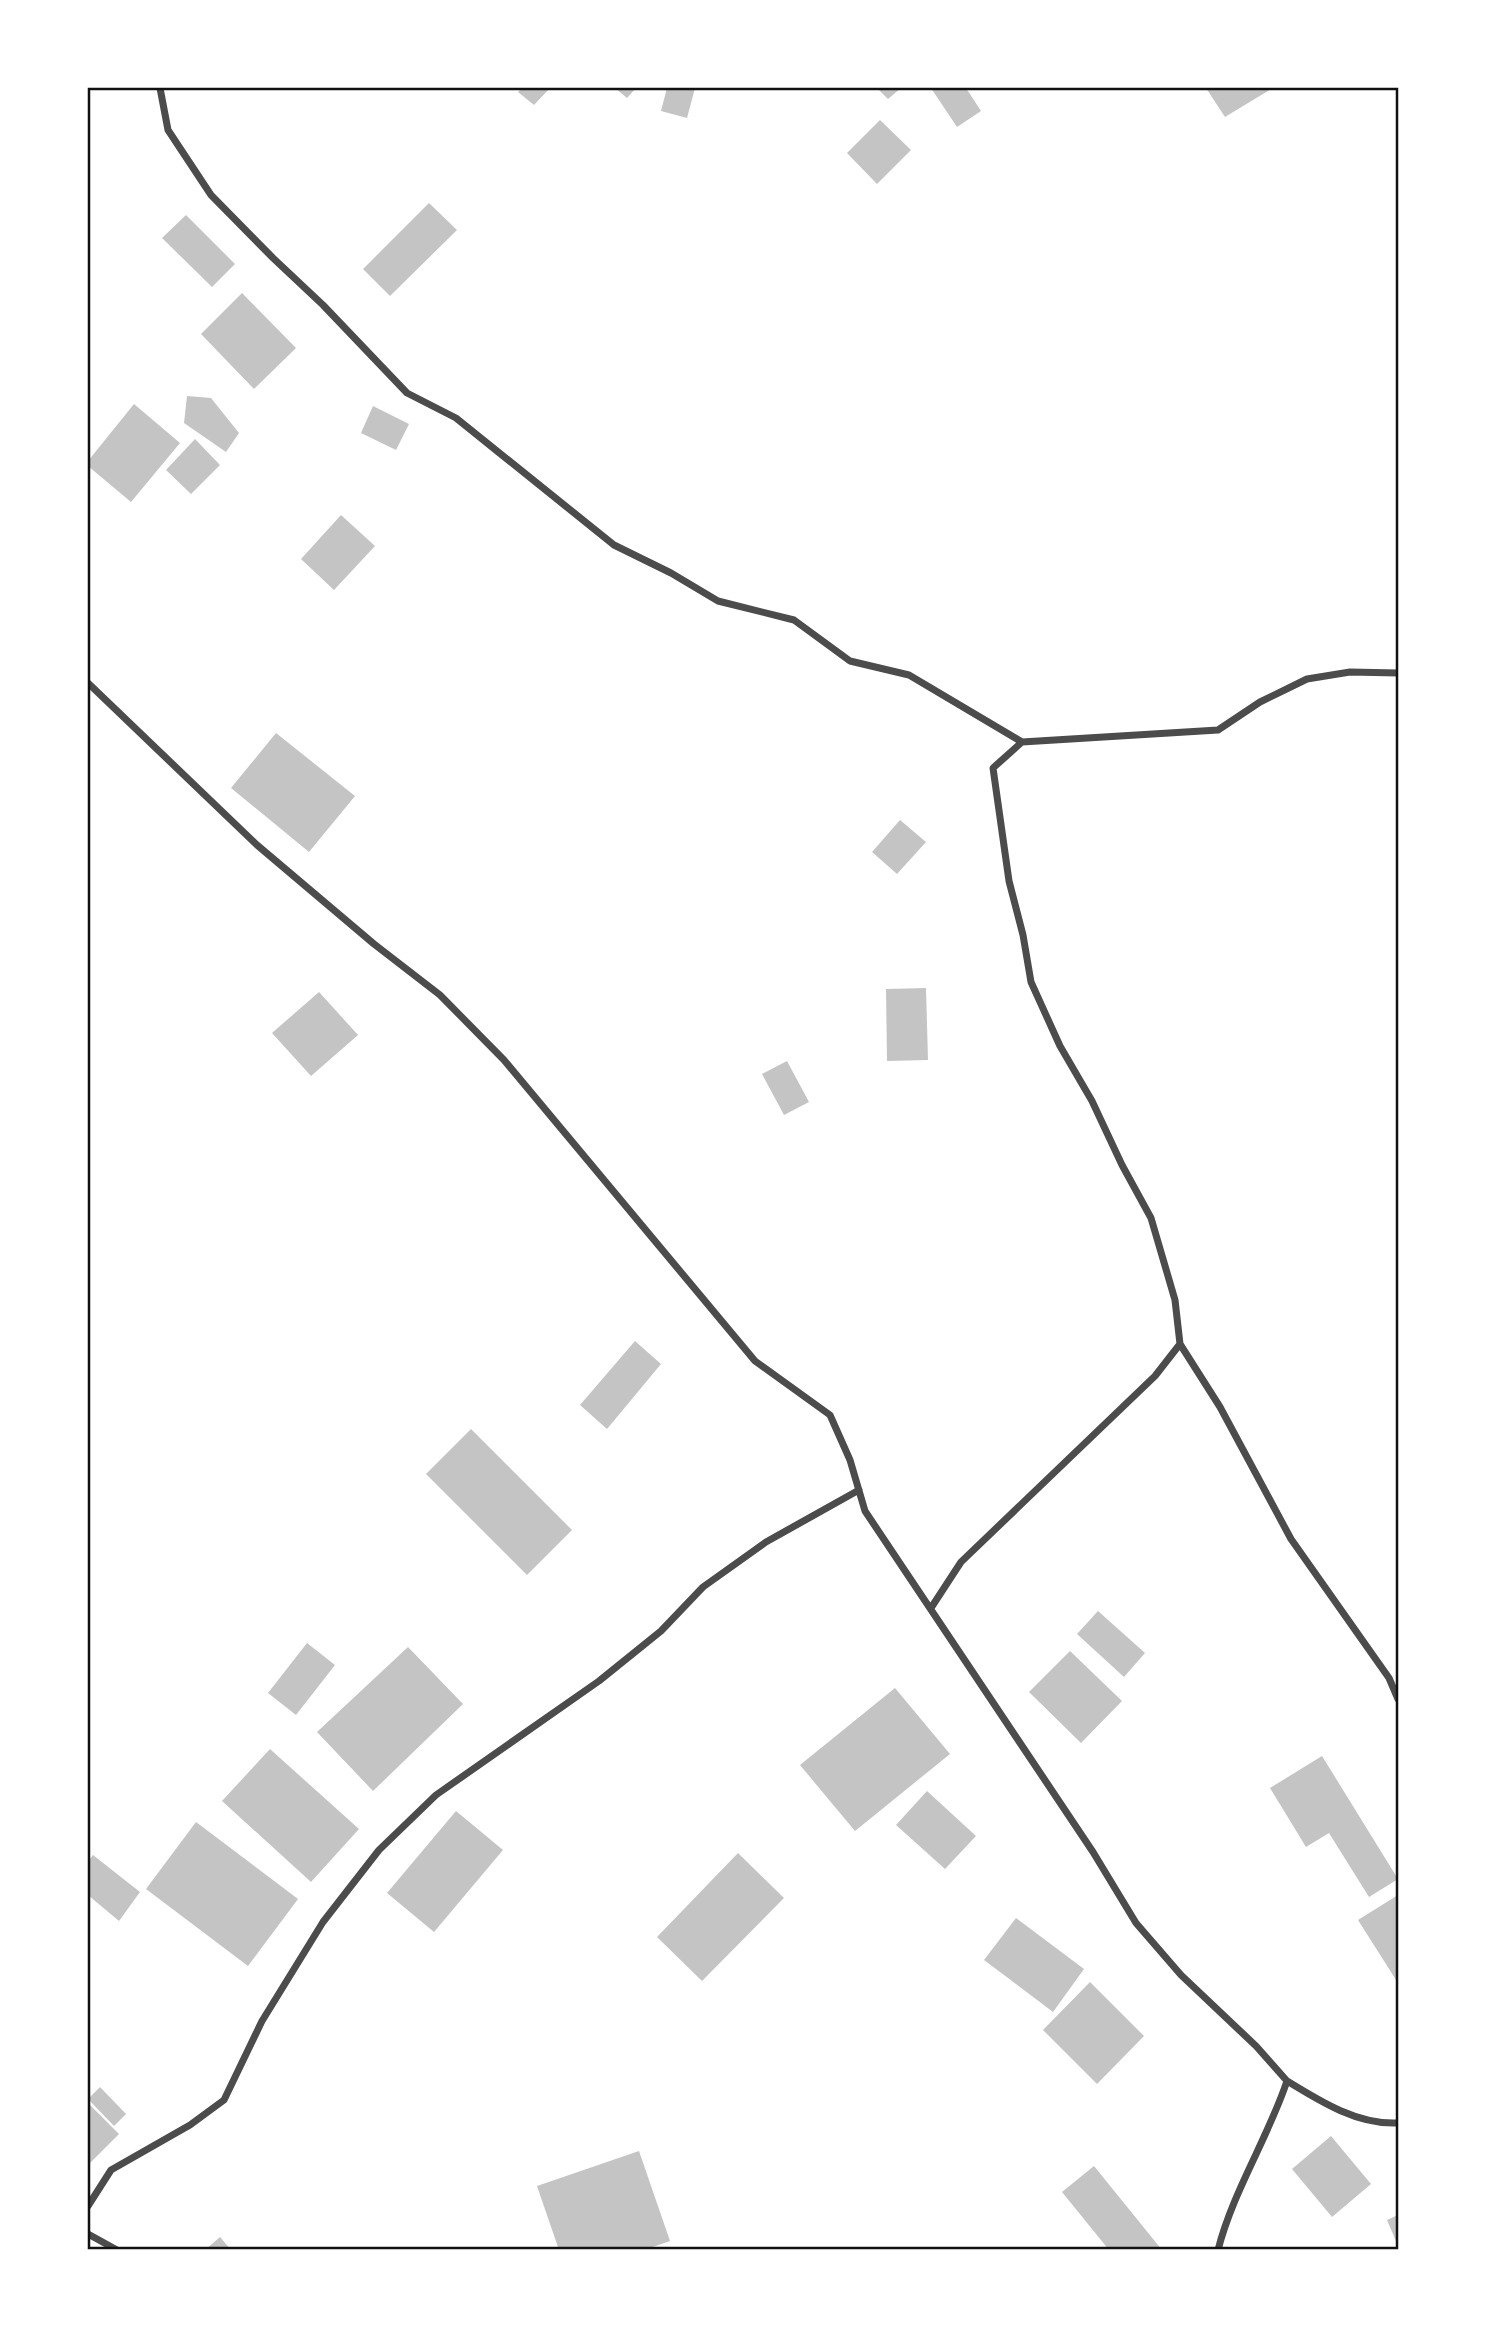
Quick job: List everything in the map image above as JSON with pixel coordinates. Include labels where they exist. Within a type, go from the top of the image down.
[{"type":"street","points":[[160,88],[168,130],[211,195],[323,304],[407,393],[456,418],[614,545],[671,573],[718,601],[794,620],[850,661],[909,675],[1022,741],[1218,730],[1259,702],[1307,679],[1350,673],[1398,673]]},
{"type":"street","points":[[88,683],[257,845],[373,944],[440,995],[504,1060],[755,1361],[830,1415],[850,1460],[865,1511],[1093,1852],[1136,1923],[1181,1975],[1256,2046],[1287,2081],[1329,2106],[1380,2124],[1398,2123]]},
{"type":"street","points":[[1022,741],[993,768],[1009,881],[1023,935],[1031,982],[1060,1046],[1092,1101],[1122,1165],[1152,1218],[1175,1300],[1180,1344],[1220,1407],[1291,1539],[1389,1678],[1398,1699]]},
{"type":"street","points":[[931,1608],[961,1562],[1155,1376],[1180,1344]]},
{"type":"street","points":[[88,2206],[111,2170],[190,2125],[224,2099],[262,2021],[323,1922],[379,1850],[436,1795],[599,1681],[661,1631],[703,1587],[766,1542],[859,1490]]},
{"type":"street","points":[[1217,2249],[1226,2220],[1275,2116],[1287,2081]]},
{"type":"street","points":[[88,2234],[117,2249]]},
{"type":"building","points":[[522,88],[550,88],[534,105],[518,92]]},
{"type":"building","points":[[615,88],[636,88],[627,98]]},
{"type":"building","points":[[667,88],[695,88],[687,118],[661,111]]},
{"type":"building","points":[[877,88],[901,88],[888,99]]},
{"type":"building","points":[[931,88],[966,88],[981,111],[957,127]]},
{"type":"building","points":[[1206,88],[1273,88],[1225,117]]},
{"type":"building","points":[[880,120],[911,150],[877,184],[847,153]]},
{"type":"building","points":[[429,203],[457,230],[390,296],[363,269]]},
{"type":"building","points":[[186,215],[235,264],[212,287],[162,238]]},
{"type":"building","points":[[242,293],[296,348],[254,389],[201,334]]},
{"type":"building","points":[[187,396],[211,398],[239,433],[226,452],[184,423]]},
{"type":"building","points":[[134,404],[180,443],[131,502],[88,466],[88,461]]},
{"type":"building","points":[[373,406],[409,424],[396,450],[361,433]]},
{"type":"building","points":[[195,439],[220,465],[191,494],[166,470]]},
{"type":"building","points":[[341,515],[375,546],[334,590],[301,559]]},
{"type":"building","points":[[276,733],[355,796],[309,852],[231,788]]},
{"type":"building","points":[[900,820],[926,842],[897,874],[872,852]]},
{"type":"building","points":[[926,988],[928,1060],[887,1061],[886,989]]},
{"type":"building","points":[[319,992],[358,1035],[311,1076],[272,1033]]},
{"type":"building","points":[[787,1061],[809,1102],[784,1115],[762,1074]]},
{"type":"building","points":[[635,1341],[661,1364],[607,1429],[580,1405]]},
{"type":"building","points":[[471,1429],[572,1530],[527,1575],[426,1474]]},
{"type":"building","points":[[1098,1611],[1145,1653],[1124,1677],[1077,1634]]},
{"type":"building","points":[[307,1643],[335,1665],[296,1715],[268,1693]]},
{"type":"building","points":[[408,1647],[463,1704],[373,1791],[317,1732]]},
{"type":"building","points":[[1070,1651],[1122,1701],[1081,1743],[1029,1692]]},
{"type":"building","points":[[895,1688],[950,1754],[855,1831],[800,1765]]},
{"type":"building","points":[[270,1749],[359,1829],[311,1882],[222,1801]]},
{"type":"building","points":[[1322,1756],[1398,1879],[1369,1897],[1329,1833],[1306,1847],[1270,1788]]},
{"type":"building","points":[[927,1791],[976,1836],[945,1869],[896,1825]]},
{"type":"building","points":[[456,1811],[503,1850],[434,1932],[387,1893]]},
{"type":"building","points":[[196,1822],[298,1899],[248,1966],[146,1889]]},
{"type":"building","points":[[738,1853],[784,1898],[702,1981],[657,1937]]},
{"type":"building","points":[[93,1855],[140,1892],[119,1921],[88,1895],[88,1861]]},
{"type":"building","points":[[1398,1895],[1398,1983],[1358,1920]]},
{"type":"building","points":[[1016,1918],[1084,1969],[1053,2012],[984,1960]]},
{"type":"building","points":[[1090,1982],[1144,2036],[1097,2084],[1043,2030]]},
{"type":"building","points":[[100,2087],[126,2114],[114,2126],[88,2099]]},
{"type":"building","points":[[88,2103],[119,2134],[88,2165]]},
{"type":"building","points":[[1331,2136],[1371,2184],[1332,2217],[1292,2169]]},
{"type":"building","points":[[639,2151],[670,2241],[644,2250],[559,2250],[537,2186]]},
{"type":"building","points":[[1094,2166],[1162,2250],[1109,2250],[1062,2192]]},
{"type":"building","points":[[1398,2215],[1398,2246],[1387,2220]]},
{"type":"building","points":[[220,2237],[231,2250],[205,2250]]}]
